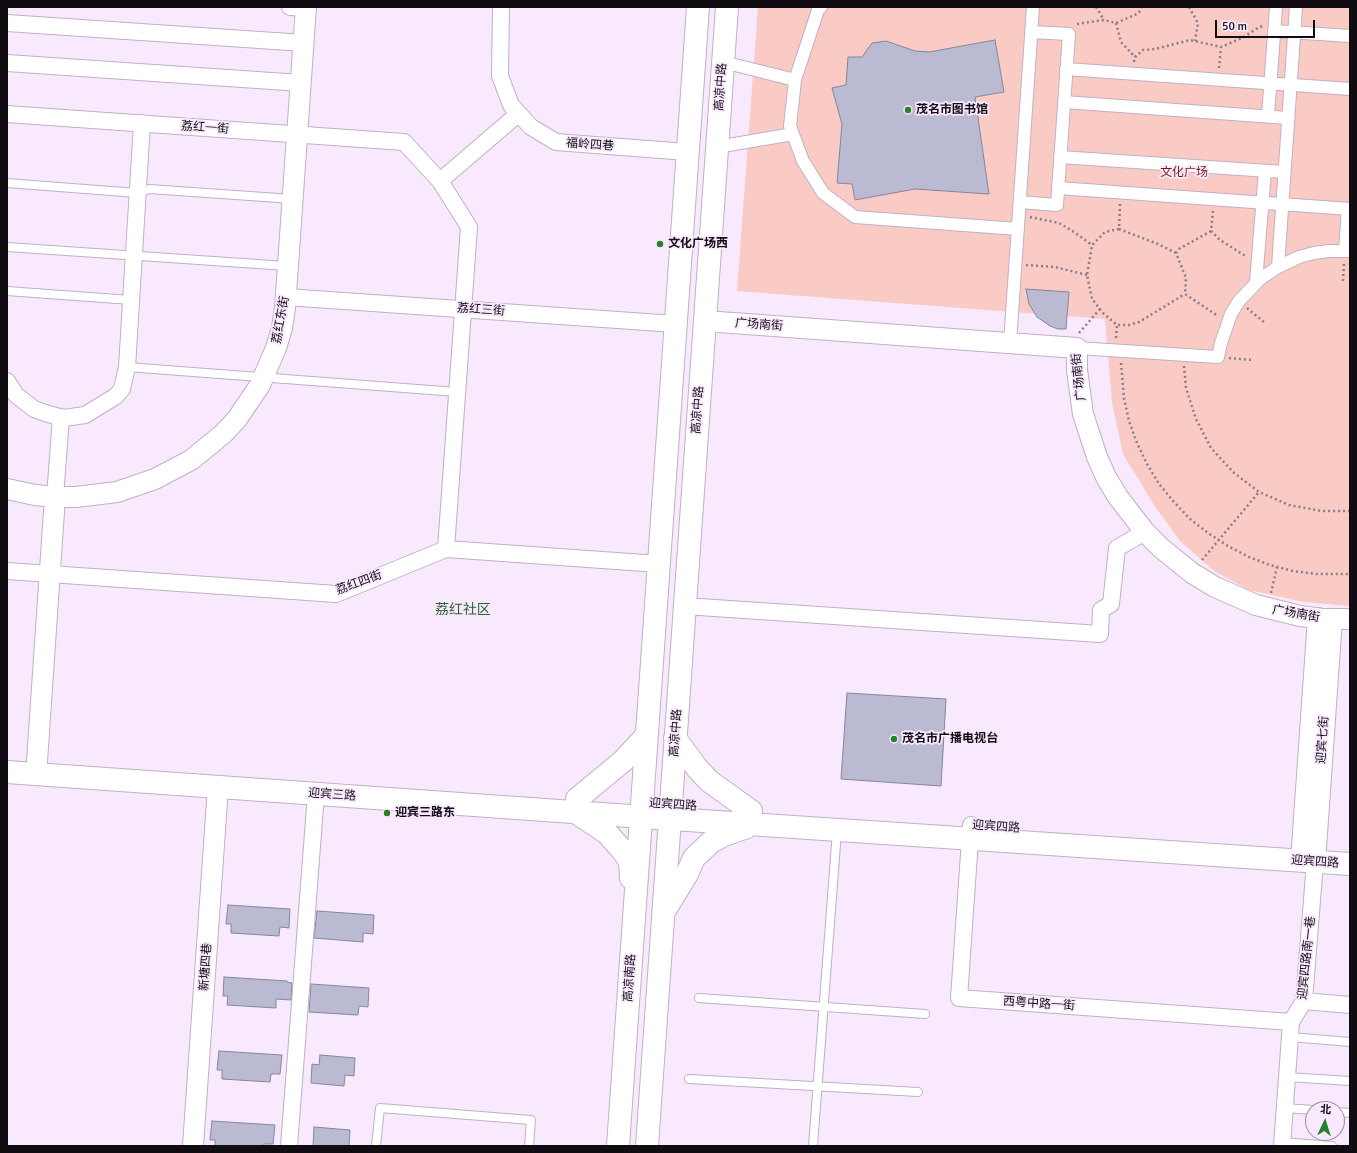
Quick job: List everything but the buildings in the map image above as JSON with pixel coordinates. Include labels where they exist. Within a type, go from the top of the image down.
[{"type":"main road","points":[[647,1146],[663,912],[656,812],[647,735],[698,7]]},
{"type":"main road","name":"高凉中路","points":[[656,812],[676,738],[727,7]]},
{"type":"main road","points":[[696,33],[725,35]]},
{"type":"main road","points":[[653,644],[682,646]]},
{"type":"main road","points":[[634,908],[630,861],[607,833],[576,805],[623,761],[647,735]]},
{"type":"main road","points":[[663,912],[687,874],[694,858],[711,842],[752,817],[709,781],[697,768],[676,738]]},
{"type":"main road","name":"迎宾三路","points":[[7,759],[656,812]]},
{"type":"main road","name":"迎宾三路","points":[[7,772],[316,794],[576,805]]},
{"type":"main road","name":"迎宾四路","points":[[656,812],[752,817],[1308,855],[1350,864]]},
{"type":"main road","name":"高凉南路","points":[[618,1146],[634,908],[656,812]]},
{"type":"main road","name":"迎宾四路","points":[[752,817],[837,830],[971,832]]},
{"type":"main road","name":"迎宾四路","points":[[1308,855],[1350,851]]},
{"type":"main road","points":[[628,1001],[657,1003]]},
{"type":"street","name":"荔红东街","points":[[7,489],[35,495],[55,497],[96,496],[136,487],[174,470],[191,460],[223,434],[249,402],[264,377],[276,348],[282,328],[286,297],[304,44],[301,7]]},
{"type":"street","name":"福岭四巷","points":[[501,7],[500,76],[511,105],[531,127],[556,142],[687,152]]},
{"type":"street","points":[[821,7],[818,10],[795,80],[790,126],[803,161],[823,194],[855,218],[1018,229]]},
{"type":"street","points":[[1010,343],[1033,7]]},
{"type":"street","points":[[1268,116],[1276,7]]},
{"type":"street","points":[[1278,267],[1296,7]]},
{"type":"street","points":[[7,23],[304,44]]},
{"type":"street","points":[[1275,28],[1294,32],[1350,36]]},
{"type":"street","points":[[1019,208],[1057,205],[1069,34],[1032,32]]},
{"type":"street","points":[[723,62],[795,80]]},
{"type":"street","points":[[7,63],[301,83]]},
{"type":"street","points":[[1066,69],[1350,89]]},
{"type":"street","points":[[1064,102],[1288,118]]},
{"type":"street","name":"荔红一街","points":[[7,114],[404,142],[440,181]]},
{"type":"street","points":[[446,549],[469,227],[440,181],[518,114]]},
{"type":"street","points":[[7,381],[16,395],[34,408],[48,414],[64,418],[85,415],[116,396],[122,389],[127,367],[142,123]]},
{"type":"street","points":[[717,147],[793,134]]},
{"type":"street","points":[[1060,157],[1284,172]]},
{"type":"street","points":[[1256,282],[1265,171]]},
{"type":"street","points":[[1058,188],[1349,209],[1348,251],[1329,251],[1299,257],[1278,267],[1256,282],[1239,301],[1228,322],[1221,342],[1218,358],[1077,348]]},
{"type":"street","name":"荔红三街","points":[[286,297],[675,324]]},
{"type":"street","name":"广场南街","points":[[705,321],[1077,348],[1079,392],[1089,436],[1110,484],[1130,515],[1145,532],[1161,548],[1192,573],[1235,597],[1267,608],[1300,616],[1333,619]]},
{"type":"street","points":[[37,761],[61,417]]},
{"type":"street","points":[[685,606],[1100,634],[1101,610],[1111,604],[1117,548],[1145,532]]},
{"type":"street","name":"荔红四街","points":[[7,571],[336,594],[446,549],[659,564]]},
{"type":"street","name":"迎宾七街","points":[[1308,855],[1333,619]]},
{"type":"street","name":"新塘四巷","points":[[193,1146],[218,787]]},
{"type":"street","points":[[289,1146],[316,794]]},
{"type":"street","name":"西粤中路一街","points":[[971,832],[959,998],[1290,1030]]},
{"type":"street","name":"迎宾四路南一巷","points":[[1282,1144],[1290,1030],[1304,1001],[1308,855]]},
{"type":"street","points":[[1304,1001],[1350,1005]]},
{"type":"lane","points":[[7,183],[137,193],[149,189],[293,199]]},
{"type":"lane","points":[[7,247],[288,266]]},
{"type":"lane","points":[[7,291],[131,300]]},
{"type":"lane","points":[[127,367],[457,392]]},
{"type":"lane","points":[[813,1146],[837,830]]},
{"type":"lane","points":[[699,998],[925,1014]]},
{"type":"lane","points":[[1290,1030],[1350,1042]]},
{"type":"lane","points":[[1287,1077],[1350,1081]]},
{"type":"lane","points":[[689,1079],[918,1092]]},
{"type":"lane","points":[[380,1146],[376,1146],[380,1108],[532,1120],[529,1146]]},
{"type":"lane","points":[[1285,1108],[1305,1109]]},
{"type":"lane","points":[[1282,1144],[1332,1146]]},
{"type":"path","points":[[1096,7],[1104,20]]},
{"type":"path","points":[[1069,34],[1069,25],[1104,20],[1116,24],[1140,13],[1141,7]]},
{"type":"path","points":[[1189,7],[1198,23],[1195,41]]},
{"type":"path","points":[[1116,24],[1121,42],[1135,57]]},
{"type":"path","points":[[1133,74],[1135,57],[1143,50],[1155,49],[1190,40],[1221,47],[1244,37],[1260,27],[1266,25],[1275,28]]},
{"type":"path","points":[[1218,80],[1221,47]]},
{"type":"path","points":[[1118,229],[1121,193]]},
{"type":"path","points":[[1211,231],[1214,199]]},
{"type":"path","points":[[1019,208],[1059,223],[1092,245]]},
{"type":"path","points":[[1118,229],[1158,244],[1176,253],[1186,278],[1185,294],[1139,322],[1129,325],[1118,325],[1100,309],[1092,299],[1087,275],[1092,245],[1105,232],[1118,229]]},
{"type":"path","points":[[1176,253],[1179,249],[1211,231]]},
{"type":"path","points":[[1211,231],[1220,240],[1258,263]]},
{"type":"path","points":[[1343,281],[1348,251]]},
{"type":"path","points":[[1015,264],[1055,267],[1087,275]]},
{"type":"path","points":[[1185,294],[1228,322]]},
{"type":"path","points":[[1239,301],[1265,323]]},
{"type":"path","points":[[1077,348],[1078,334],[1100,309]]},
{"type":"path","points":[[1121,351],[1121,375],[1124,398],[1132,428],[1147,464],[1174,502],[1190,519],[1219,540],[1249,557],[1277,567],[1316,574],[1350,574]]},
{"type":"path","points":[[1184,355],[1184,371],[1188,393],[1196,419],[1203,434],[1221,461],[1241,479],[1259,492],[1274,499],[1306,509],[1322,511],[1350,511]]},
{"type":"path","points":[[1218,358],[1253,360]]},
{"type":"path","points":[[1192,573],[1259,492]]},
{"type":"path","points":[[1267,608],[1277,567]]},
{"type":"green space","name":"文化广场","points":[[758,7],[1350,7],[1350,606],[1304,602],[1249,590],[1214,571],[1180,541],[1154,505],[1123,454],[1112,402],[1105,319],[737,291]]},
{"type":"place","name":"茂名市图书馆","points":[[908,110]]},
{"type":"place","name":"文化广场西","points":[[660,244]]},
{"type":"place","name":"茂名市广播电视台","points":[[894,739]]},
{"type":"place","name":"迎宾三路东","points":[[387,813]]},
{"type":"district","name":"荔红社区","points":[[463,610]]}]
